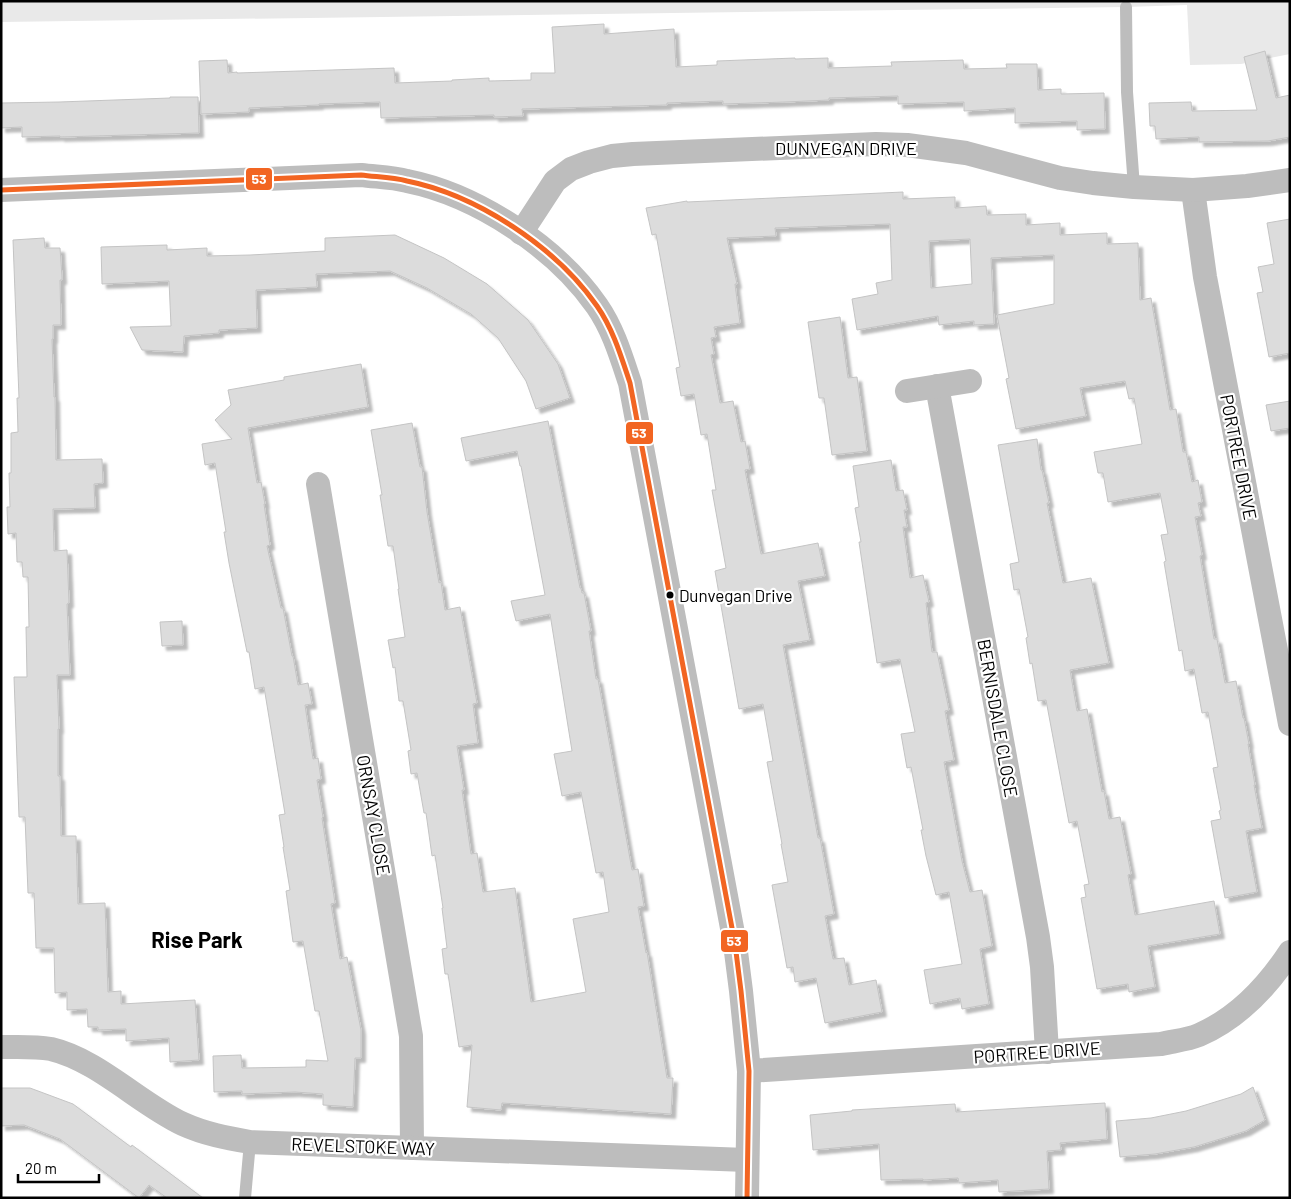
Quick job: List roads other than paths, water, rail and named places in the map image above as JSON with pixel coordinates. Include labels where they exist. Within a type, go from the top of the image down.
[{"type":"street","name":"DUNVEGAN DRIVE","points":[[522,233],[555,181],[571,169],[612,156],[633,154],[876,144],[907,145],[966,153],[1060,178],[1134,187],[1193,190],[1247,186],[1290,180]]},
{"type":"street","points":[[1,190],[361,175],[407,180],[471,203],[522,233],[549,253],[573,277],[597,307],[616,341],[630,383],[735,944],[749,1070],[746,1198]]},
{"type":"street","name":"PORTREE DRIVE","points":[[1193,190],[1205,277],[1289,716]]},
{"type":"street","points":[[907,391],[970,381]]},
{"type":"street","name":"BERNISDALE CLOSE","points":[[937,386],[1038,937],[1042,967],[1047,1052]]},
{"type":"street","name":"ORNSAY CLOSE","points":[[318,484],[411,1036],[412,1148]]},
{"type":"street","name":"PORTREE DRIVE","points":[[749,1070],[1161,1044],[1197,1035],[1220,1024],[1238,1012],[1259,993],[1290,952]]},
{"type":"street","name":"REVELSTOKE WAY","points":[[1,1047],[33,1046],[70,1056],[91,1066],[182,1123],[206,1133],[250,1142],[747,1160]]},
{"type":"lane","points":[[1126,7],[1127,92],[1134,187]]},
{"type":"lane","points":[[245,1198],[250,1142]]},
{"type":"place","name":"Dunvegan Drive","points":[[670,595]]},
{"type":"district","name":"Rise Park","points":[[197,939]]}]
